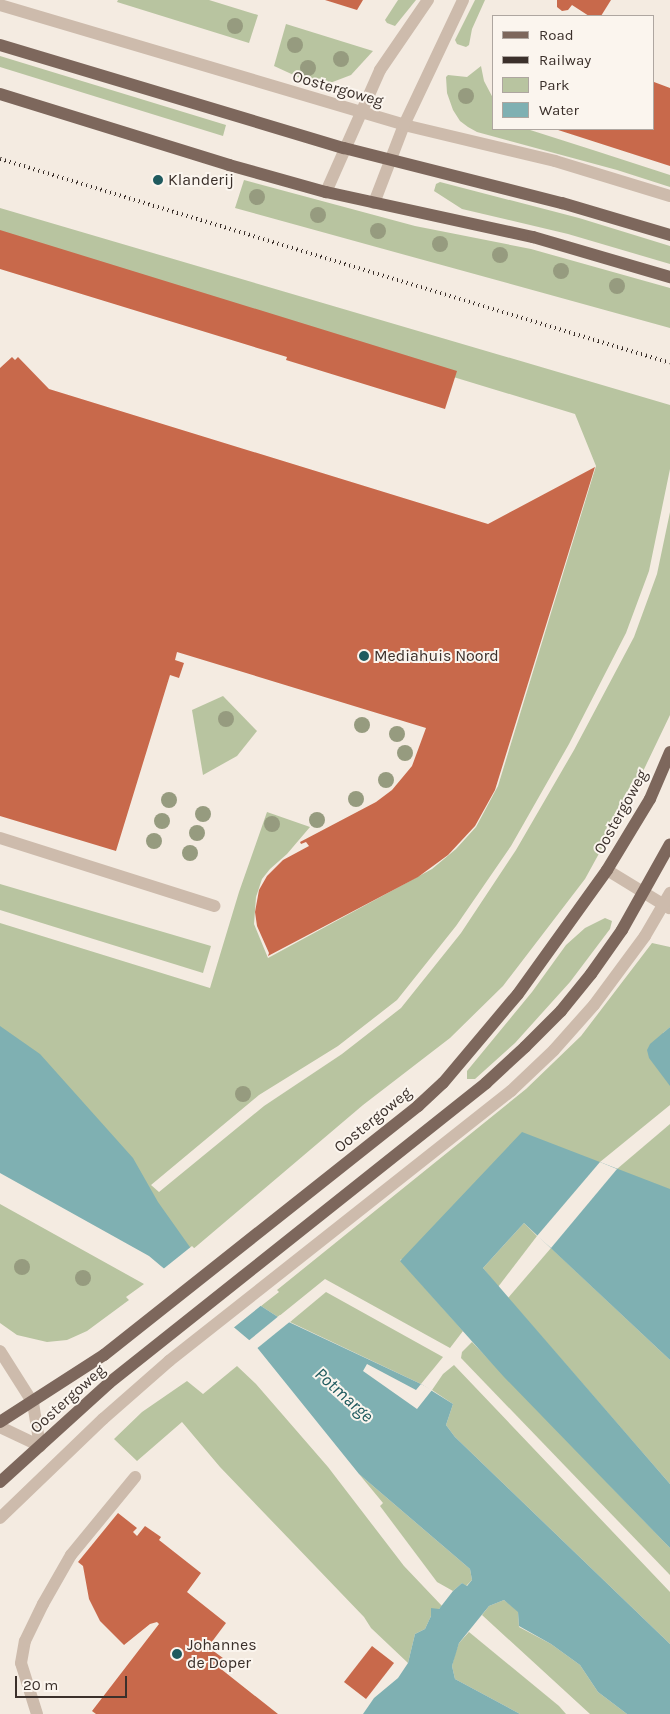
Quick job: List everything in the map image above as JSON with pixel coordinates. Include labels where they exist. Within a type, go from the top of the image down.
[{"type":"main road","points":[[0,45],[344,148],[562,203],[670,235]]},
{"type":"main road","points":[[0,94],[229,165],[326,192],[533,237],[670,277]]},
{"type":"main road","name":"Oostergoweg","points":[[0,1422],[33,1403],[104,1355],[418,1106],[443,1083],[518,994],[608,870],[650,799],[670,752]]},
{"type":"main road","name":"Oostergoweg","points":[[0,1482],[109,1383],[486,1083],[525,1047],[561,1011],[591,974],[645,893],[670,844]]},
{"type":"street","points":[[326,192],[380,70],[428,0]]},
{"type":"street","points":[[374,203],[404,125],[463,0]]},
{"type":"street","name":"Oostergoweg","points":[[0,5],[361,113],[555,161],[670,196]]},
{"type":"street","points":[[0,838],[214,906]]},
{"type":"street","points":[[0,1518],[103,1419],[169,1361],[254,1296],[511,1091],[554,1050],[594,1005],[621,970],[668,902],[645,893],[608,870]]},
{"type":"street","points":[[0,1351],[33,1403],[40,1446]]},
{"type":"street","points":[[0,1427],[40,1446]]},
{"type":"street","points":[[37,1714],[21,1663],[25,1641],[42,1604],[71,1555],[135,1477]]},
{"type":"green space","points":[[118,0],[209,0],[258,15],[249,43],[117,2]]},
{"type":"green space","points":[[398,0],[416,0],[395,26],[387,23],[385,20]]},
{"type":"green space","points":[[475,0],[485,0],[472,29],[469,45],[466,47],[457,44],[455,40]]},
{"type":"green space","points":[[286,24],[373,51],[351,75],[330,83],[311,83],[274,66]]},
{"type":"green space","points":[[0,56],[226,125],[223,136],[0,67]]},
{"type":"green space","points":[[481,66],[484,81],[492,96],[492,130],[530,130],[670,175],[670,187],[617,170],[477,132],[460,121],[453,110],[447,93],[446,77],[448,75],[467,77]]},
{"type":"green space","points":[[244,180],[415,226],[531,249],[670,288],[670,328],[235,208]]},
{"type":"green space","points":[[440,182],[579,218],[670,246],[670,264],[568,234],[462,209],[434,191],[436,184]]},
{"type":"green space","points":[[0,208],[670,405],[670,469],[649,571],[626,633],[569,744],[511,846],[456,926],[397,1000],[338,1046],[259,1095],[151,1185],[159,1192],[264,1106],[342,1054],[401,1008],[461,933],[516,850],[574,750],[634,637],[657,574],[670,512],[670,715],[635,788],[585,879],[503,986],[450,1038],[363,1105],[192,1250],[0,1073],[0,923],[210,988],[239,892],[267,812],[310,827],[262,879],[256,897],[254,924],[268,958],[432,869],[456,849],[476,827],[498,786],[596,466],[575,414],[0,239]]},
{"type":"green space","points":[[223,696],[257,731],[237,756],[203,775],[192,710]]},
{"type":"green space","points":[[0,884],[211,946],[203,973],[0,910]]},
{"type":"green space","points":[[605,918],[612,921],[610,929],[570,982],[515,1043],[475,1079],[467,1079],[467,1071],[532,992],[566,945],[585,928]]},
{"type":"green space","points":[[652,943],[670,947],[670,1027],[663,1033],[670,1054],[670,1105],[600,1162],[582,1183],[400,1260],[463,1331],[450,1348],[325,1279],[278,1317],[261,1306],[279,1292],[277,1290],[526,1089],[581,1036]]},
{"type":"green space","points":[[670,1124],[670,1199],[610,1177],[617,1169]]},
{"type":"green space","points":[[0,1204],[144,1284],[126,1297],[129,1300],[87,1331],[67,1340],[47,1342],[17,1335],[0,1323]]},
{"type":"green space","points":[[524,1223],[537,1236],[498,1287],[483,1268]]},
{"type":"green space","points":[[551,1248],[670,1360],[670,1484],[508,1298]]},
{"type":"green space","points":[[326,1292],[443,1357],[421,1384],[290,1322]]},
{"type":"green space","points":[[472,1342],[670,1548],[670,1575],[461,1358],[462,1352]]},
{"type":"green space","points":[[454,1365],[670,1592],[670,1644],[455,1437],[446,1425],[453,1404],[432,1390],[443,1374]]},
{"type":"green space","points":[[237,1366],[256,1384],[328,1467],[404,1566],[442,1606],[431,1616],[425,1629],[415,1634],[408,1663],[371,1628],[364,1617],[220,1467],[182,1422],[137,1461],[114,1439],[142,1412],[187,1381],[203,1394]]},
{"type":"green space","points":[[359,1474],[470,1569],[472,1580],[466,1586],[462,1583],[453,1591],[437,1582],[380,1506],[383,1503]]},
{"type":"green space","points":[[504,1600],[518,1611],[519,1627],[551,1644],[580,1665],[598,1692],[627,1714],[590,1714],[482,1615],[489,1606]]},
{"type":"green space","points":[[469,1632],[559,1706],[566,1714],[520,1714],[455,1679],[452,1666],[455,1654],[459,1643]]},
{"type":"water","name":"Potmarge","points":[[0,1026],[40,1054],[133,1158],[158,1202],[192,1250],[261,1306],[278,1317],[421,1384],[453,1404],[446,1425],[455,1437],[670,1644],[670,1714],[627,1714],[598,1692],[580,1665],[551,1644],[519,1626],[518,1612],[504,1600],[489,1606],[459,1643],[452,1666],[455,1679],[520,1714],[363,1714],[374,1698],[398,1678],[408,1663],[415,1634],[425,1629],[431,1616],[431,1608],[439,1609],[462,1583],[467,1586],[472,1580],[470,1569],[359,1474],[255,1345],[149,1256],[0,1173]]},
{"type":"water","points":[[670,1027],[670,1086],[649,1058],[647,1050],[650,1044]]},
{"type":"water","points":[[522,1132],[670,1189],[670,1360],[524,1223],[483,1268],[670,1484],[670,1548],[504,1377],[400,1261]]},
{"type":"pier","points":[[600,1162],[617,1169],[551,1248],[537,1236]]},
{"type":"pier","points":[[192,1246],[263,1304],[232,1329],[162,1270]]},
{"type":"pier","points":[[280,1315],[292,1320],[255,1350],[247,1342]]},
{"type":"pier","points":[[367,1364],[416,1390],[421,1384],[432,1390],[417,1409],[363,1371]]},
{"type":"building","points":[[325,0],[363,0],[357,10]]},
{"type":"building","points":[[557,0],[611,0],[602,15],[587,15],[572,5],[568,10],[562,11],[557,7]]},
{"type":"building","points":[[655,82],[670,88],[670,166],[558,130],[655,130]]},
{"type":"building","points":[[0,230],[457,371],[445,409],[286,360],[287,357],[0,269]]},
{"type":"building","name":"Mediahuis Noord","points":[[12,357],[15,360],[18,357],[49,389],[488,524],[595,467],[495,790],[475,826],[448,855],[418,877],[268,956],[269,953],[257,926],[255,912],[259,890],[267,876],[283,860],[309,846],[306,842],[301,844],[300,842],[376,802],[392,790],[412,766],[426,728],[177,652],[175,660],[184,663],[179,678],[170,675],[116,851],[0,816],[0,368]]},
{"type":"building","points":[[118,1513],[137,1528],[133,1532],[137,1536],[145,1526],[161,1537],[159,1540],[201,1573],[187,1592],[226,1623],[208,1647],[227,1661],[221,1669],[278,1714],[96,1714],[92,1711],[159,1624],[157,1622],[150,1624],[124,1645],[100,1621],[89,1599],[83,1566],[78,1562]]},
{"type":"building","points":[[372,1646],[394,1663],[366,1699],[344,1682]]},
{"type":"railway","points":[[0,159],[670,363]]},
{"type":"place","name":"Klanderij","points":[[158,180]]},
{"type":"place","name":"Mediahuis Noord","points":[[364,656]]},
{"type":"place","name":"Johannes de Doper","points":[[177,1654]]}]
